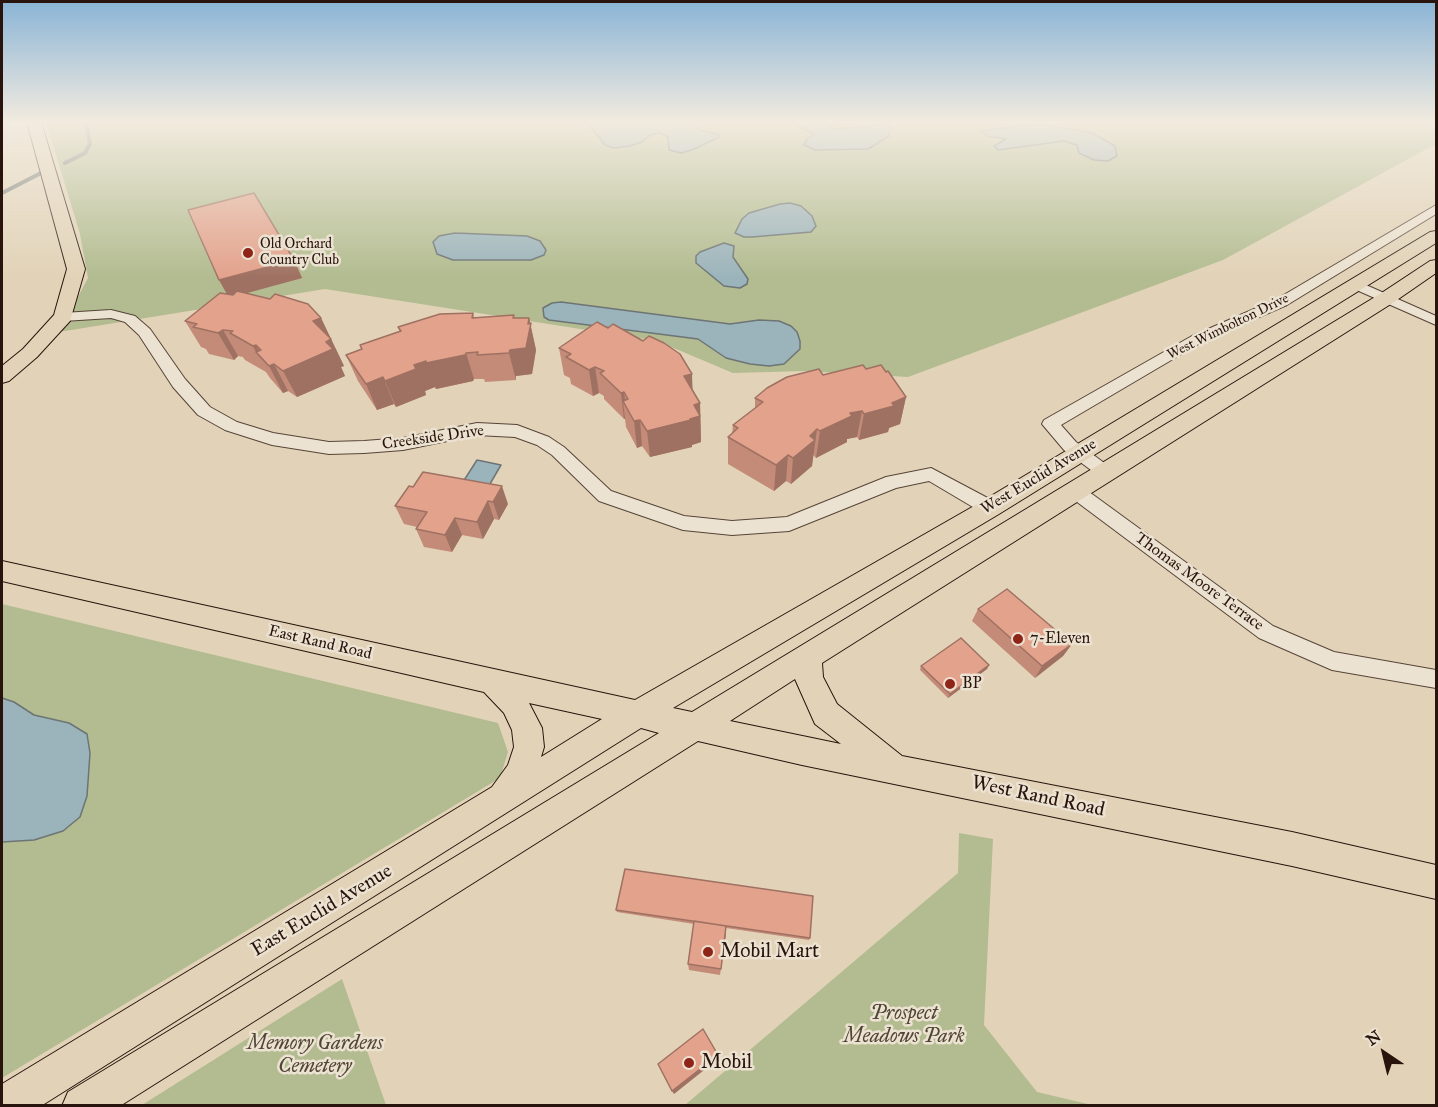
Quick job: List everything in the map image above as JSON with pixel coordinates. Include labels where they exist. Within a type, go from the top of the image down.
[{"type":"main road","points":[[2,376],[30,353],[63,317],[76,269],[49,174]]},
{"type":"main road","name":"West Euclid Avenue","points":[[639,713],[871,575],[990,508],[1437,236]]},
{"type":"main road","name":"West Euclid Avenue","points":[[696,726],[1437,265]]},
{"type":"main road","name":"East Rand Road","points":[[2,571],[639,713]]},
{"type":"main road","points":[[807,657],[809,677],[826,714],[893,768]]},
{"type":"main road","points":[[493,682],[514,704],[527,728],[529,747],[521,773],[498,801]]},
{"type":"main road","name":"West Rand Road","points":[[639,713],[802,751],[1280,847],[1437,882]]},
{"type":"main road","name":"East Euclid Avenue","points":[[3,1106],[639,713]]},
{"type":"main road","points":[[82,1106],[696,726]]},
{"type":"street","name":"West Wimbolton Drive","points":[[1105,472],[1079,453],[1050,424],[1197,339],[1282,302],[1437,209]]},
{"type":"street","points":[[1357,285],[1437,321]]},
{"type":"street","name":"Creekside Drive","points":[[63,317],[111,314],[130,319],[143,329],[179,383],[204,411],[231,426],[272,439],[329,448],[364,447],[403,444],[477,429],[518,431],[543,441],[558,452],[605,496],[683,523],[732,528],[789,524],[892,482],[932,474],[990,508]]},
{"type":"street","name":"Thomas Moore Terrace","points":[[1075,491],[1266,632],[1332,661],[1437,679]]},
{"type":"green space","name":"Old Orchard Country Club","points":[[62,174],[1382,174],[1223,260],[908,377],[805,371],[733,373],[657,341],[325,289],[59,332],[88,278],[80,234]]},
{"type":"green space","points":[[2,604],[498,723],[508,752],[500,778],[2,1078]]},
{"type":"green space","name":"Prospect Meadows Park","points":[[959,833],[993,839],[984,1025],[1037,1092],[1092,1105],[685,1105],[958,873]]},
{"type":"green space","name":"Memory Gardens Cemetery","points":[[342,979],[386,1105],[142,1105]]},
{"type":"water","points":[[790,203],[801,206],[812,216],[816,226],[811,232],[752,237],[744,237],[735,233],[742,219],[749,213]]},
{"type":"water","points":[[455,233],[527,236],[540,241],[546,250],[544,255],[531,260],[453,260],[437,254],[433,242],[439,236]]},
{"type":"water","points":[[724,243],[734,246],[733,257],[748,279],[747,284],[740,288],[724,286],[696,263],[696,256],[700,252]]},
{"type":"water","points":[[561,302],[730,324],[759,320],[779,321],[791,326],[797,332],[800,349],[784,364],[769,366],[750,364],[726,358],[698,339],[549,320],[544,317],[543,308],[552,303]]},
{"type":"water","points":[[477,460],[501,465],[487,489],[461,485]]},
{"type":"water","points":[[2,698],[14,702],[34,715],[69,723],[87,734],[90,753],[87,796],[80,817],[63,831],[34,840],[2,842]]},
{"type":"building","name":"Old Orchard Country Club","points":[[254,193],[294,260],[219,280],[188,210]]},
{"type":"building","points":[[237,291],[270,299],[275,294],[308,304],[321,318],[313,321],[331,339],[326,342],[333,349],[283,371],[274,364],[269,366],[256,352],[261,350],[256,345],[253,346],[230,333],[233,331],[223,330],[218,333],[193,327],[197,324],[185,321],[220,293],[233,295]]},
{"type":"building","points":[[473,313],[472,318],[514,315],[513,318],[529,318],[528,324],[531,323],[526,348],[510,350],[509,353],[477,355],[478,352],[466,353],[426,363],[426,361],[414,365],[416,369],[385,381],[383,377],[366,384],[346,355],[362,349],[360,345],[401,331],[398,327],[440,314]]},
{"type":"building","points":[[597,322],[608,328],[613,324],[643,341],[649,336],[680,354],[692,374],[684,376],[700,403],[694,405],[700,416],[647,431],[640,420],[634,421],[623,401],[628,399],[624,392],[621,393],[600,373],[604,371],[595,367],[589,370],[566,357],[571,354],[559,348]]},
{"type":"building","points":[[863,365],[866,369],[881,365],[886,372],[888,371],[906,397],[892,403],[894,406],[864,414],[862,411],[850,413],[852,416],[820,431],[817,429],[810,436],[815,440],[793,458],[788,455],[776,465],[728,437],[738,428],[733,425],[763,402],[755,398],[787,377],[819,369],[823,375]]},
{"type":"building","points":[[423,472],[502,486],[493,502],[488,501],[477,522],[455,518],[445,535],[416,529],[427,512],[395,506],[409,486],[413,487]]},
{"type":"building","points":[[1007,589],[1072,644],[1042,666],[978,609]]},
{"type":"building","name":"BP","points":[[961,638],[989,665],[950,694],[921,666]]},
{"type":"building","points":[[625,869],[813,896],[810,938],[616,910]]},
{"type":"building","name":"Mobil Mart","points":[[694,921],[726,926],[721,969],[688,964]]},
{"type":"building","name":"Mobil","points":[[703,1029],[718,1055],[672,1091],[658,1064]]},
{"type":"waterway","points":[[2,193],[40,174]]},
{"type":"place","name":"Old Orchard Country Club","points":[[248,253]]},
{"type":"place","name":"7-Eleven","points":[[1018,639]]},
{"type":"place","name":"BP","points":[[950,684]]},
{"type":"place","name":"Mobil Mart","points":[[708,952]]},
{"type":"place","name":"Mobil","points":[[689,1063]]}]
